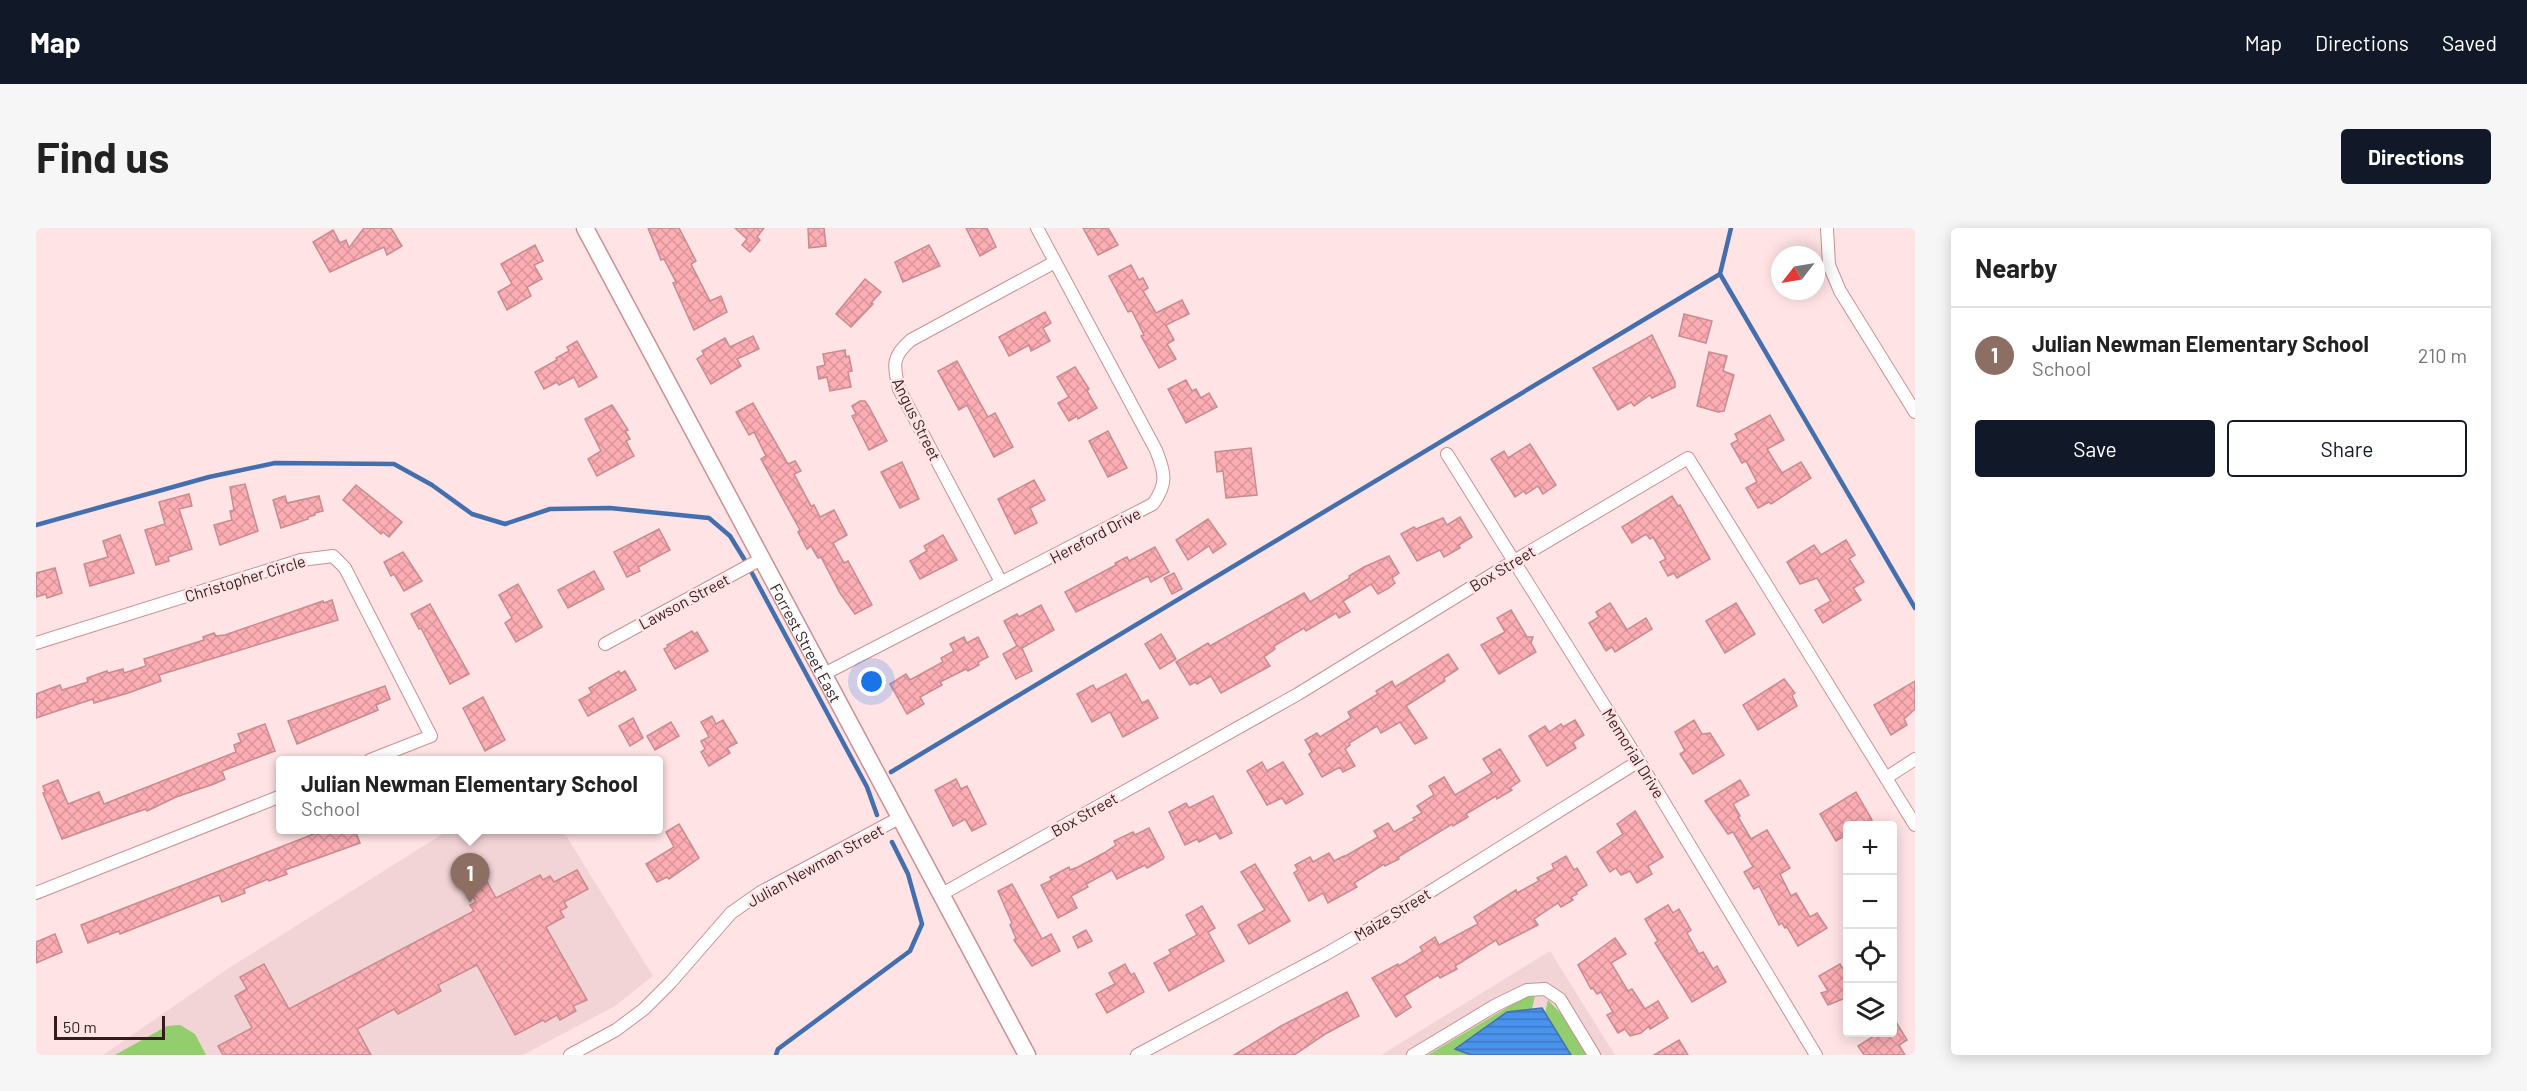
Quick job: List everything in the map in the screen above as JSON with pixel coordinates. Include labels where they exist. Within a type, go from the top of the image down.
[{"type":"main road","name":"Forrest Street East","points":[[585,228],[1028,1055]]},
{"type":"street","name":"Hereford Drive","points":[[824,674],[1153,504],[1164,489],[1164,469],[1156,450],[1037,228]]},
{"type":"street","points":[[1827,228],[1829,265],[1840,291],[1915,412]]},
{"type":"street","name":"Angus Street","points":[[1001,582],[899,389],[894,370],[898,351],[911,340],[1055,262]]},
{"type":"street","name":"Memorial Drive","points":[[1446,454],[1639,761],[1816,1055]]},
{"type":"street","name":"Box Street","points":[[942,894],[1298,694],[1514,561],[1688,458],[1915,825]]},
{"type":"street","name":"Christopher Circle","points":[[36,643],[301,560],[333,556],[345,568],[431,736],[380,756]]},
{"type":"street","name":"Lawson Street","points":[[606,644],[763,558]]},
{"type":"street","points":[[1886,778],[1915,759]]},
{"type":"street","name":"Maize Street","points":[[1137,1055],[1315,960],[1388,918],[1639,761]]},
{"type":"street","points":[[36,893],[276,798]]},
{"type":"street","name":"Julian Newman Street","points":[[570,1055],[616,1030],[644,1009],[671,982],[731,913],[761,892],[901,817]]},
{"type":"street","points":[[1413,1055],[1496,1005],[1527,990],[1545,989],[1560,999],[1594,1055]]},
{"type":"shaded area","points":[[443,834],[563,834],[653,976],[615,1006],[523,1055],[103,1055],[229,968]]},
{"type":"shaded area","points":[[1550,951],[1615,1055],[1381,1055]]},
{"type":"green space","points":[[1535,996],[1532,1009],[1506,1012],[1456,1049],[1471,1055],[1428,1055],[1523,998]]},
{"type":"green space","points":[[1548,1000],[1566,1019],[1587,1055],[1571,1055],[1545,1013]]},
{"type":"green space","points":[[180,1025],[195,1034],[206,1055],[115,1055],[167,1026]]},
{"type":"water","points":[[1542,1008],[1571,1055],[1471,1055],[1455,1049],[1507,1012]]},
{"type":"building","points":[[364,228],[391,228],[402,246],[387,255],[384,247],[330,272],[313,242],[333,230],[340,243],[346,240],[349,248]]},
{"type":"building","points":[[648,228],[679,228],[696,261],[691,264],[710,301],[721,296],[727,312],[694,330],[673,283],[676,282],[664,259],[661,260]]},
{"type":"building","points":[[735,228],[764,228],[757,237],[760,240],[750,252],[742,245],[747,239]]},
{"type":"building","points":[[808,228],[824,228],[826,246],[809,248]]},
{"type":"building","points":[[966,228],[987,228],[996,247],[980,256]]},
{"type":"building","points":[[1083,228],[1108,228],[1118,245],[1098,255]]},
{"type":"building","points":[[535,245],[543,261],[534,265],[542,279],[527,287],[531,296],[507,310],[498,292],[512,284],[501,264]]},
{"type":"building","points":[[929,245],[940,266],[903,282],[895,262]]},
{"type":"building","points":[[1131,265],[1139,280],[1143,278],[1148,288],[1143,291],[1156,313],[1182,300],[1189,314],[1166,325],[1174,340],[1167,344],[1176,359],[1159,368],[1141,336],[1144,335],[1132,311],[1128,312],[1109,276]]},
{"type":"building","points":[[865,279],[881,292],[851,327],[836,314]]},
{"type":"building","points":[[1045,312],[1051,323],[1043,328],[1050,341],[1031,351],[1029,345],[1009,356],[999,337]]},
{"type":"building","points":[[1684,314],[1712,321],[1706,343],[1679,336]]},
{"type":"building","points":[[1652,335],[1675,382],[1675,387],[1652,398],[1650,395],[1634,406],[1631,402],[1618,410],[1593,368]]},
{"type":"building","points":[[753,336],[759,349],[737,359],[741,366],[711,384],[697,359],[704,354],[702,351],[725,338],[730,347]]},
{"type":"building","points":[[577,341],[597,377],[579,387],[574,377],[559,385],[557,382],[544,389],[535,372],[557,360],[556,358],[569,351],[567,347]]},
{"type":"building","points":[[845,350],[846,357],[849,356],[852,371],[848,372],[851,387],[830,391],[827,377],[819,379],[817,367],[825,365],[823,354]]},
{"type":"building","points":[[1709,352],[1727,356],[1723,371],[1734,375],[1724,411],[1718,412],[1697,406]]},
{"type":"building","points":[[957,361],[988,417],[995,413],[1013,447],[994,457],[967,405],[959,410],[938,371]]},
{"type":"building","points":[[1075,367],[1089,389],[1087,391],[1097,408],[1078,419],[1077,416],[1069,421],[1058,403],[1069,397],[1057,377]]},
{"type":"building","points":[[1186,380],[1192,391],[1196,389],[1201,398],[1209,393],[1217,407],[1186,423],[1168,389]]},
{"type":"building","points":[[865,401],[887,441],[869,450],[852,416],[856,414],[852,406]]},
{"type":"building","points":[[753,403],[788,464],[795,461],[801,471],[794,474],[811,506],[814,505],[820,517],[834,510],[847,535],[833,543],[844,563],[848,561],[872,605],[855,614],[840,593],[821,557],[818,558],[811,546],[807,549],[798,532],[800,530],[761,459],[766,456],[754,432],[749,435],[736,412]]},
{"type":"building","points":[[612,405],[628,430],[625,431],[630,439],[626,441],[634,456],[597,476],[588,459],[601,451],[585,419]]},
{"type":"building","points":[[1770,415],[1784,440],[1767,449],[1782,473],[1801,462],[1811,478],[1771,504],[1769,502],[1758,508],[1746,488],[1757,482],[1746,461],[1742,463],[1731,444],[1738,440],[1735,434]]},
{"type":"building","points":[[1108,431],[1127,468],[1108,477],[1089,441]]},
{"type":"building","points":[[1530,444],[1556,485],[1543,494],[1538,486],[1526,494],[1524,491],[1515,497],[1491,459],[1504,451],[1508,458]]},
{"type":"building","points":[[1251,448],[1257,495],[1226,498],[1223,471],[1217,472],[1215,452]]},
{"type":"building","points":[[902,462],[919,499],[900,508],[881,472]]},
{"type":"building","points":[[1034,480],[1045,500],[1030,508],[1037,523],[1015,534],[998,499]]},
{"type":"building","points":[[245,484],[258,531],[220,545],[214,525],[232,520],[230,511],[234,510],[230,487]]},
{"type":"building","points":[[356,485],[402,522],[389,537],[383,532],[381,534],[343,500]]},
{"type":"building","points":[[189,494],[192,506],[179,509],[192,549],[168,557],[169,561],[156,565],[145,530],[165,524],[159,502]]},
{"type":"building","points":[[285,496],[287,503],[319,496],[323,511],[281,528],[273,500]]},
{"type":"building","points":[[1672,496],[1678,506],[1680,505],[1710,559],[1677,578],[1674,573],[1668,576],[1660,562],[1666,559],[1653,537],[1650,539],[1646,534],[1632,543],[1622,527]]},
{"type":"building","points":[[1460,517],[1472,537],[1459,545],[1460,548],[1444,557],[1440,550],[1417,561],[1401,534],[1414,527],[1416,529],[1443,518],[1447,525]]},
{"type":"building","points":[[1208,519],[1226,544],[1213,553],[1209,546],[1188,560],[1176,540]]},
{"type":"building","points":[[659,529],[670,550],[638,567],[640,571],[627,577],[614,552]]},
{"type":"building","points":[[120,535],[134,573],[90,586],[84,564],[108,557],[103,541]]},
{"type":"building","points":[[943,535],[957,560],[920,579],[910,561],[927,551],[924,546]]},
{"type":"building","points":[[1846,540],[1855,555],[1849,559],[1864,582],[1853,588],[1861,600],[1823,623],[1815,610],[1831,601],[1817,578],[1800,584],[1787,562],[1814,545],[1821,555]]},
{"type":"building","points":[[1155,547],[1169,572],[1151,582],[1148,576],[1076,612],[1065,592],[1127,557],[1129,561]]},
{"type":"building","points":[[403,552],[422,581],[404,591],[394,574],[391,576],[384,562]]},
{"type":"building","points":[[1389,556],[1399,573],[1392,578],[1395,583],[1389,588],[1378,594],[1371,584],[1343,601],[1350,612],[1339,618],[1336,613],[1274,646],[1275,649],[1264,657],[1270,666],[1221,693],[1211,676],[1197,684],[1195,682],[1190,685],[1176,662],[1208,643],[1210,646],[1304,593],[1310,602],[1364,567]]},
{"type":"building","points":[[55,568],[62,593],[47,598],[46,594],[36,597],[36,573]]},
{"type":"building","points":[[594,571],[604,589],[568,608],[558,590]]},
{"type":"building","points":[[1174,573],[1182,589],[1172,594],[1164,578]]},
{"type":"building","points":[[518,584],[542,627],[516,642],[505,623],[512,618],[499,595]]},
{"type":"building","points":[[332,600],[338,620],[159,675],[161,681],[128,693],[94,703],[93,699],[36,718],[36,694],[60,685],[62,690],[88,682],[87,678],[107,671],[108,673],[123,669],[124,673],[146,666],[144,659],[204,640],[203,637],[214,633],[216,636],[225,635],[323,601],[324,603]]},
{"type":"building","points":[[1610,603],[1627,630],[1646,618],[1652,629],[1615,652],[1612,647],[1606,651],[1589,623],[1599,617],[1596,612]]},
{"type":"building","points":[[1736,603],[1755,634],[1725,653],[1706,621]]},
{"type":"building","points":[[430,604],[469,674],[450,684],[421,628],[419,629],[411,614]]},
{"type":"building","points":[[1041,605],[1054,630],[1022,648],[1032,671],[1016,679],[1003,654],[1017,646],[1004,621],[1017,614],[1019,617]]},
{"type":"building","points":[[1511,610],[1527,637],[1533,637],[1531,643],[1536,652],[1499,674],[1481,645],[1505,632],[1497,618]]},
{"type":"building","points":[[692,631],[694,634],[697,632],[708,651],[675,669],[664,649]]},
{"type":"building","points":[[1161,634],[1176,659],[1160,669],[1145,644]]},
{"type":"building","points":[[964,637],[967,643],[978,637],[988,657],[968,671],[966,669],[940,682],[942,685],[920,697],[924,704],[907,714],[890,684],[906,674],[910,680],[943,662],[941,658],[954,651],[950,644]]},
{"type":"building","points":[[1448,654],[1458,669],[1444,678],[1445,681],[1406,706],[1427,738],[1415,744],[1400,722],[1381,733],[1377,726],[1349,743],[1350,745],[1345,749],[1355,766],[1343,772],[1340,767],[1322,777],[1309,754],[1312,752],[1305,740],[1317,733],[1320,737],[1351,718],[1348,712],[1378,694],[1376,691],[1392,681],[1395,687]]},
{"type":"building","points":[[619,671],[620,674],[625,671],[636,690],[588,716],[579,700],[592,693],[589,688]]},
{"type":"building","points":[[1126,674],[1142,703],[1148,700],[1158,718],[1123,737],[1110,712],[1092,722],[1077,694],[1093,685],[1096,690]]},
{"type":"building","points":[[1784,679],[1795,693],[1792,695],[1797,706],[1758,730],[1743,705]]},
{"type":"building","points":[[1915,681],[1915,709],[1904,719],[1907,725],[1891,735],[1874,705]]},
{"type":"building","points":[[385,686],[390,699],[376,705],[378,710],[297,744],[288,721]]},
{"type":"building","points":[[483,697],[505,740],[485,751],[463,708]]},
{"type":"building","points":[[712,716],[716,724],[723,720],[737,743],[727,748],[730,753],[709,766],[701,752],[705,749],[701,741],[709,737],[701,722]]},
{"type":"building","points":[[633,718],[643,738],[630,746],[619,726]]},
{"type":"building","points":[[1575,720],[1584,735],[1573,742],[1576,748],[1547,766],[1529,736],[1545,726],[1549,732],[1561,724],[1563,727]]},
{"type":"building","points":[[1694,720],[1702,734],[1710,733],[1724,755],[1693,774],[1680,754],[1685,751],[1675,732]]},
{"type":"building","points":[[671,722],[679,736],[655,750],[647,736]]},
{"type":"building","points":[[265,724],[275,751],[222,771],[225,779],[214,784],[176,797],[147,811],[146,809],[62,839],[43,793],[45,792],[43,786],[58,780],[68,804],[99,792],[104,804],[236,752],[234,745],[241,742],[238,734]]},
{"type":"building","points":[[1500,749],[1520,781],[1510,788],[1512,790],[1497,799],[1496,796],[1466,814],[1468,817],[1453,826],[1452,824],[1398,857],[1399,859],[1385,866],[1384,864],[1354,883],[1357,887],[1328,903],[1323,893],[1309,901],[1294,873],[1298,870],[1295,865],[1310,857],[1313,862],[1329,853],[1334,861],[1344,857],[1378,837],[1374,831],[1388,823],[1394,832],[1415,820],[1413,818],[1422,813],[1417,806],[1434,795],[1429,786],[1444,777],[1455,795],[1492,773],[1483,759]]},
{"type":"building","points":[[1262,762],[1267,771],[1283,762],[1303,794],[1286,804],[1282,798],[1267,805],[1247,771]]},
{"type":"building","points":[[956,779],[961,789],[967,786],[986,824],[972,831],[965,819],[953,826],[935,790]]},
{"type":"building","points":[[1740,780],[1749,795],[1733,804],[1740,816],[1738,817],[1751,839],[1767,830],[1790,868],[1780,874],[1791,896],[1796,893],[1810,917],[1817,913],[1827,928],[1798,946],[1787,927],[1785,928],[1782,923],[1779,925],[1759,886],[1754,889],[1744,872],[1753,867],[1733,832],[1728,834],[1705,801]]},
{"type":"building","points":[[1856,792],[1872,820],[1843,821],[1843,837],[1836,841],[1820,814]]},
{"type":"building","points":[[1213,796],[1232,833],[1220,839],[1216,833],[1199,842],[1197,839],[1185,845],[1169,812],[1186,803],[1189,808]]},
{"type":"building","points":[[1635,811],[1663,857],[1648,866],[1652,874],[1637,883],[1630,871],[1621,875],[1616,868],[1610,872],[1597,852],[1623,834],[1617,824]]},
{"type":"building","points":[[679,824],[699,858],[669,879],[667,877],[657,882],[646,864],[674,847],[666,832]]},
{"type":"building","points":[[1149,828],[1163,859],[1147,868],[1145,865],[1117,879],[1112,870],[1086,884],[1088,887],[1071,896],[1077,908],[1058,918],[1041,885],[1052,880],[1050,877],[1069,867],[1070,870],[1078,867],[1104,853],[1116,845],[1114,841],[1133,832],[1135,835]]},
{"type":"building","points":[[314,834],[357,834],[360,843],[285,870],[287,874],[244,889],[245,893],[222,902],[219,895],[120,934],[119,931],[88,943],[81,925]]},
{"type":"building","points":[[1566,856],[1574,870],[1577,868],[1587,885],[1571,897],[1573,900],[1561,907],[1558,903],[1534,919],[1538,925],[1499,945],[1496,940],[1455,966],[1457,969],[1440,978],[1438,975],[1404,996],[1411,1007],[1396,1017],[1372,978],[1398,964],[1399,966],[1423,951],[1420,947],[1435,937],[1439,945],[1478,924],[1474,917],[1516,890],[1517,893],[1539,881],[1537,878],[1554,869],[1552,864]]},
{"type":"building","points":[[1255,864],[1290,921],[1249,944],[1238,925],[1265,910],[1241,872]]},
{"type":"building","points":[[577,870],[588,889],[564,902],[567,907],[560,911],[564,917],[546,927],[587,1000],[573,1006],[576,1011],[560,1020],[557,1015],[515,1035],[477,965],[438,985],[441,991],[398,1014],[394,1009],[357,1029],[371,1055],[223,1055],[218,1046],[252,1028],[235,996],[247,989],[240,977],[264,964],[289,1009],[474,911],[470,905],[476,902],[469,889],[486,880],[496,898],[540,875],[543,880],[550,876],[554,882]]},
{"type":"building","points":[[1012,884],[1042,939],[1051,934],[1060,951],[1032,966],[1014,940],[1016,938],[1010,925],[1012,923],[998,891]]},
{"type":"building","points":[[1668,905],[1673,913],[1679,909],[1691,930],[1687,933],[1699,954],[1703,952],[1713,969],[1717,966],[1726,982],[1692,1002],[1655,943],[1658,941],[1645,919]]},
{"type":"building","points":[[1202,906],[1215,928],[1208,932],[1224,961],[1169,991],[1154,963],[1171,954],[1169,950],[1197,935],[1186,915]]},
{"type":"building","points":[[1086,930],[1092,941],[1078,948],[1073,937]]},
{"type":"building","points":[[55,934],[62,952],[36,963],[36,942]]},
{"type":"building","points":[[1615,938],[1626,954],[1611,963],[1628,991],[1632,989],[1645,1009],[1658,1001],[1668,1018],[1650,1029],[1649,1026],[1641,1033],[1630,1036],[1625,1029],[1618,1033],[1607,1015],[1613,1012],[1601,992],[1597,994],[1593,988],[1591,989],[1578,965]]},
{"type":"building","points":[[1125,964],[1131,975],[1134,973],[1144,992],[1107,1013],[1096,994],[1115,984],[1109,973]]},
{"type":"building","points":[[1840,964],[1843,969],[1843,999],[1828,1005],[1821,993],[1828,991],[1819,976]]},
{"type":"building","points":[[1347,992],[1359,1016],[1327,1033],[1294,1055],[1234,1055],[1281,1026]]},
{"type":"building","points":[[1897,1024],[1907,1040],[1899,1045],[1905,1055],[1864,1055],[1858,1046],[1872,1037],[1897,1037]]},
{"type":"building","points":[[1679,1040],[1688,1055],[1654,1055]]},
{"type":"waterway","points":[[1731,228],[1720,274],[1915,608]]},
{"type":"waterway","points":[[891,772],[1720,274]]},
{"type":"waterway","points":[[36,525],[209,477],[275,463],[394,464],[432,485],[472,514],[505,524],[550,509],[610,508],[709,518],[730,536],[746,562],[867,787],[877,815]]},
{"type":"waterway","points":[[776,1055],[778,1049],[910,951],[922,924],[908,874],[892,842]]},
{"type":"place","name":"Julian Newman Elementary School","points":[[470,903]]}]
